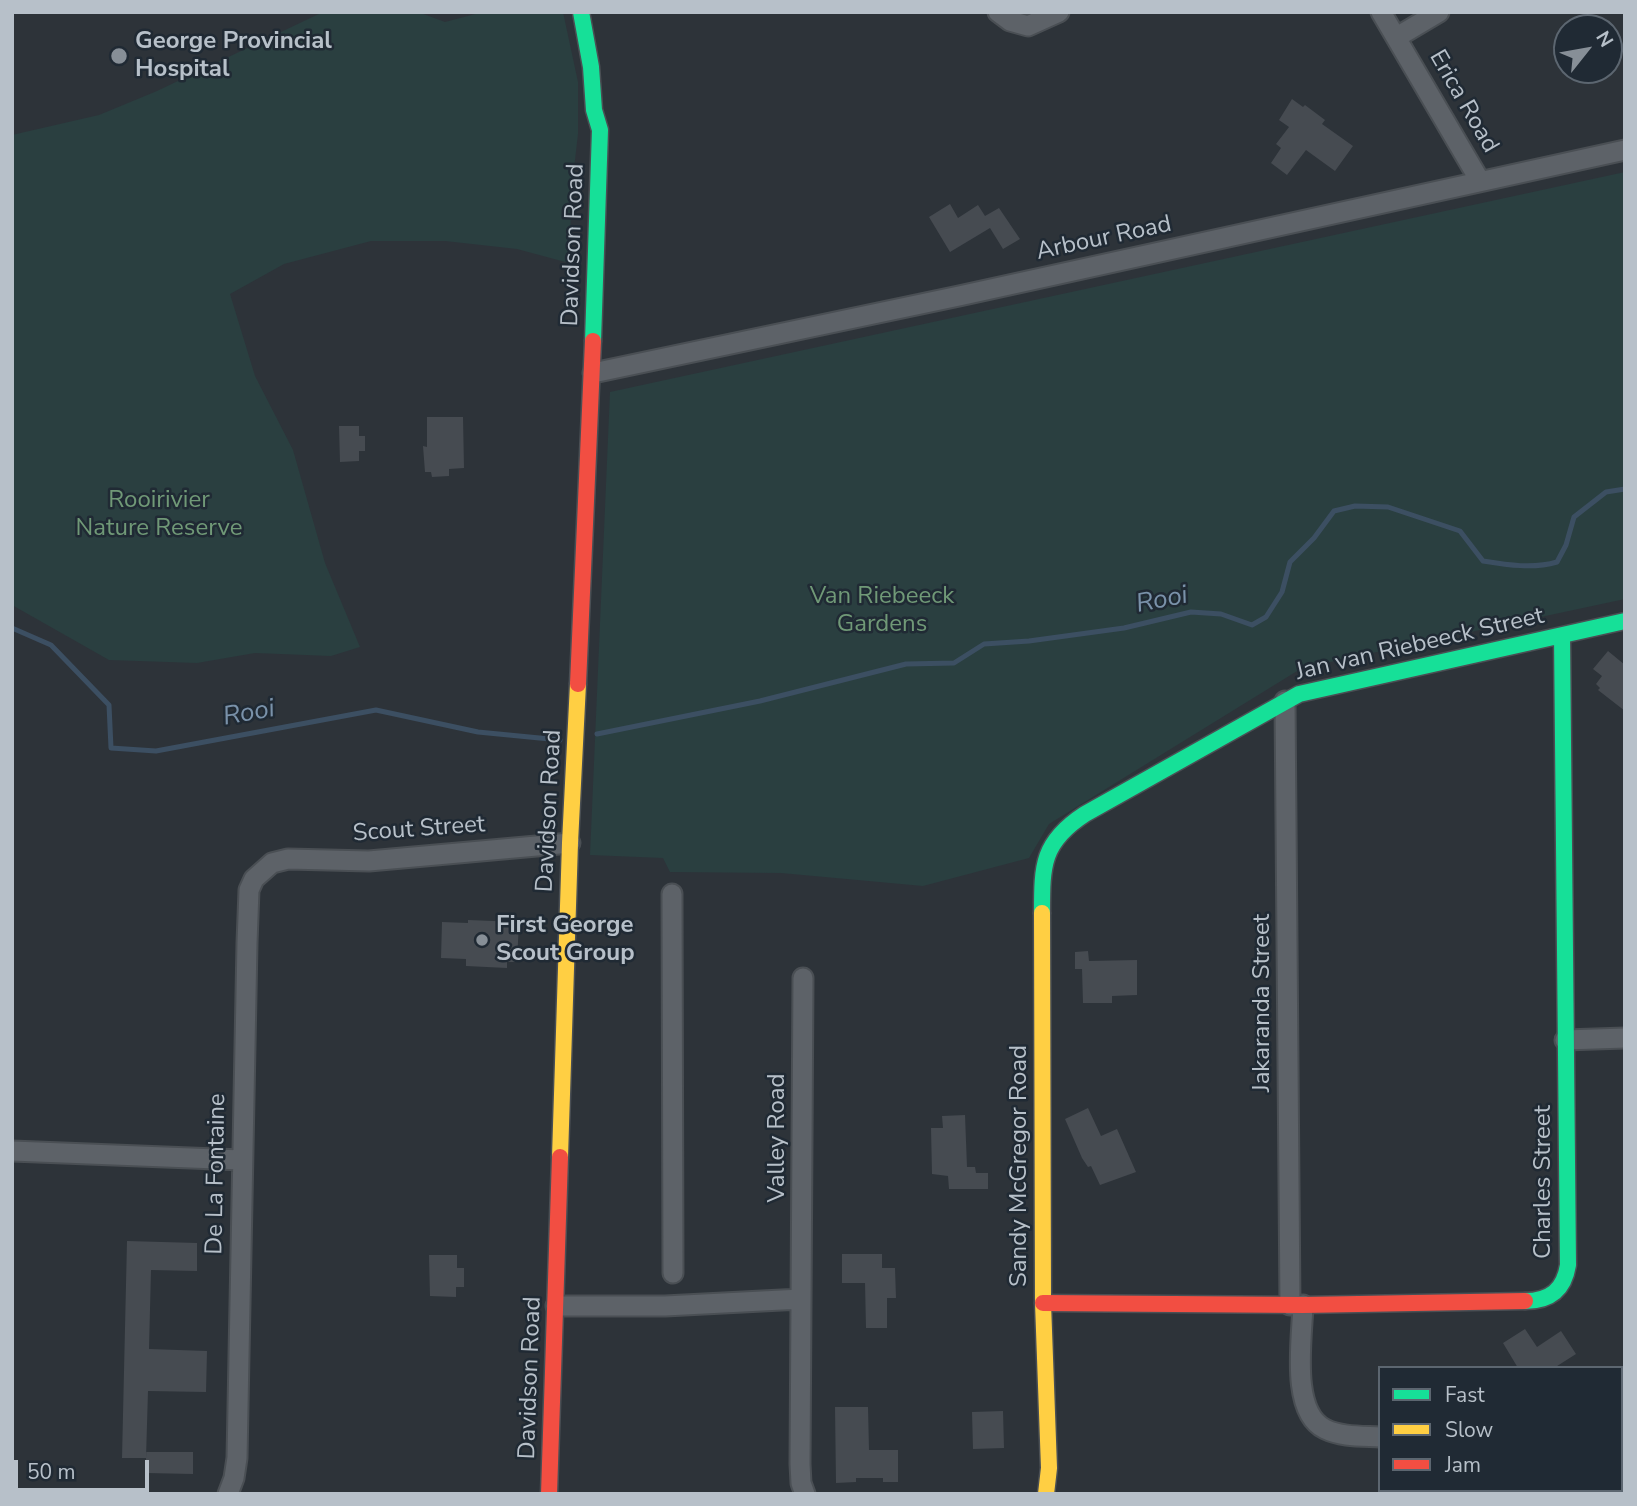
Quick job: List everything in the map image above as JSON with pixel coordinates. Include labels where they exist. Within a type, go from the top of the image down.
[{"type":"main road","name":"Davidson Road","points":[[549,1494],[570,843],[593,373],[600,130],[594,110],[591,67],[581,12]]},
{"type":"main road","name":"Davidson Road","points":[[600,130],[607,101],[604,48]]},
{"type":"main road","name":"Jan van Riebeeck Street","points":[[1053,840],[1085,814],[1285,701],[1316,688],[1625,621]]},
{"type":"main road","name":"Charles Street","points":[[1043,1303],[1297,1305],[1534,1301],[1546,1299],[1562,1289],[1568,1265],[1562,636]]},
{"type":"main road","name":"Sandy McGregor Road","points":[[1046,1494],[1049,1468],[1043,1303],[1042,871],[1053,840]]},
{"type":"street","points":[[998,12],[1010,21],[1028,26],[1059,12]]},
{"type":"street","name":"Erica Road","points":[[1381,12],[1480,181]]},
{"type":"street","points":[[1396,37],[1439,12]]},
{"type":"street","name":"Arbour Road","points":[[593,373],[1625,150]]},
{"type":"street","name":"Jakaranda Street","points":[[1285,701],[1297,1305],[1303,1394],[1310,1417],[1315,1423],[1337,1434],[1378,1437]]},
{"type":"street","name":"Scout Street","points":[[272,863],[288,859],[369,860],[570,843]]},
{"type":"street","name":"De La Fontaine","points":[[228,1494],[237,1458],[249,890],[254,879],[272,863]]},
{"type":"street","points":[[672,894],[673,1273]]},
{"type":"street","name":"Valley Road","points":[[803,978],[800,1464],[805,1494]]},
{"type":"street","points":[[1565,1040],[1625,1038]]},
{"type":"street","points":[[12,1151],[242,1160]]},
{"type":"street","points":[[556,1306],[665,1306],[801,1299]]},
{"type":"green space","name":"Rooirivier Nature Reserve","points":[[323,12],[418,12],[445,22],[483,12],[563,12],[578,82],[578,134],[572,186],[569,263],[517,249],[445,241],[371,241],[284,264],[230,294],[255,376],[293,450],[325,563],[360,647],[331,656],[255,653],[197,663],[109,660],[12,605],[12,135],[99,115],[157,91]]},
{"type":"green space","name":"Van Riebeeck Gardens","points":[[1625,172],[1625,599],[1302,668],[1049,824],[1029,858],[923,886],[781,873],[670,872],[663,858],[590,855],[610,392]]},
{"type":"building","points":[[1292,99],[1325,120],[1322,124],[1353,146],[1335,171],[1306,150],[1287,175],[1271,163],[1281,148],[1276,144],[1289,127],[1279,120]]},
{"type":"building","points":[[950,204],[958,218],[978,205],[985,216],[999,208],[1020,239],[1003,249],[990,228],[950,252],[929,217]]},
{"type":"building","points":[[427,417],[463,417],[464,468],[449,469],[449,476],[432,477],[431,472],[425,472],[423,446],[427,447]]},
{"type":"building","points":[[339,426],[359,426],[359,436],[365,436],[365,451],[359,451],[359,461],[340,462]]},
{"type":"building","points":[[1608,651],[1625,665],[1625,711],[1598,690],[1600,688],[1596,684],[1602,676],[1593,669]]},
{"type":"building","points":[[468,920],[519,922],[517,962],[507,962],[507,968],[466,966],[466,959],[441,958],[442,922],[468,923]]},
{"type":"building","points":[[1088,951],[1089,961],[1137,960],[1137,995],[1112,996],[1112,1003],[1083,1003],[1082,969],[1075,969],[1075,952]]},
{"type":"building","points":[[1088,1108],[1101,1136],[1117,1129],[1136,1172],[1100,1185],[1091,1166],[1088,1167],[1082,1158],[1065,1119]]},
{"type":"building","points":[[965,1115],[967,1167],[975,1167],[976,1173],[988,1173],[988,1189],[949,1189],[948,1176],[932,1174],[931,1128],[943,1128],[942,1116]]},
{"type":"building","points":[[127,1241],[197,1243],[197,1271],[151,1270],[149,1349],[207,1351],[206,1392],[148,1391],[146,1458],[122,1458]]},
{"type":"building","points":[[842,1254],[882,1254],[882,1268],[895,1268],[896,1298],[887,1298],[887,1328],[866,1328],[865,1283],[842,1283]]},
{"type":"building","points":[[429,1255],[457,1255],[457,1268],[464,1268],[464,1287],[456,1287],[456,1297],[430,1296]]},
{"type":"building","points":[[1525,1329],[1537,1347],[1561,1331],[1576,1354],[1557,1366],[1517,1366],[1503,1343]]},
{"type":"building","points":[[835,1407],[868,1407],[869,1450],[898,1450],[898,1482],[883,1482],[883,1478],[856,1478],[856,1482],[836,1483]]},
{"type":"building","points":[[1003,1411],[1004,1448],[973,1449],[972,1412]]},
{"type":"building","points":[[146,1452],[193,1452],[193,1474],[146,1473]]},
{"type":"waterway","name":"Rooi","points":[[597,734],[760,701],[906,664],[954,663],[984,644],[1029,641],[1124,628],[1191,612],[1221,614],[1252,625],[1266,617],[1282,592],[1290,562],[1314,538],[1334,511],[1355,506],[1388,507],[1460,531],[1483,561],[1530,566],[1557,562],[1566,545],[1574,517],[1606,492],[1625,489]]},
{"type":"waterway","name":"Rooi","points":[[12,628],[51,645],[109,705],[111,748],[156,751],[376,710],[478,732],[560,740]]},
{"type":"traffic: fast","points":[[581,12],[591,67],[594,110],[600,130],[593,341]]},
{"type":"traffic: fast","points":[[1042,913],[1047,856],[1052,845],[1071,824],[1299,694],[1625,621]]},
{"type":"traffic: fast","points":[[1525,1301],[1542,1299],[1554,1292],[1563,1281],[1568,1265],[1562,636]]},
{"type":"traffic: slow","points":[[560,1157],[578,684]]},
{"type":"traffic: slow","points":[[1042,913],[1043,1303],[1049,1468],[1046,1494]]},
{"type":"traffic: jam","points":[[578,684],[593,341]]},
{"type":"traffic: jam","points":[[549,1494],[560,1157]]},
{"type":"traffic: jam","points":[[1043,1303],[1303,1305],[1525,1301]]},
{"type":"place","name":"George Provincial Hospital","points":[[119,56]]},
{"type":"place","name":"First George Scout Group","points":[[482,940]]}]
